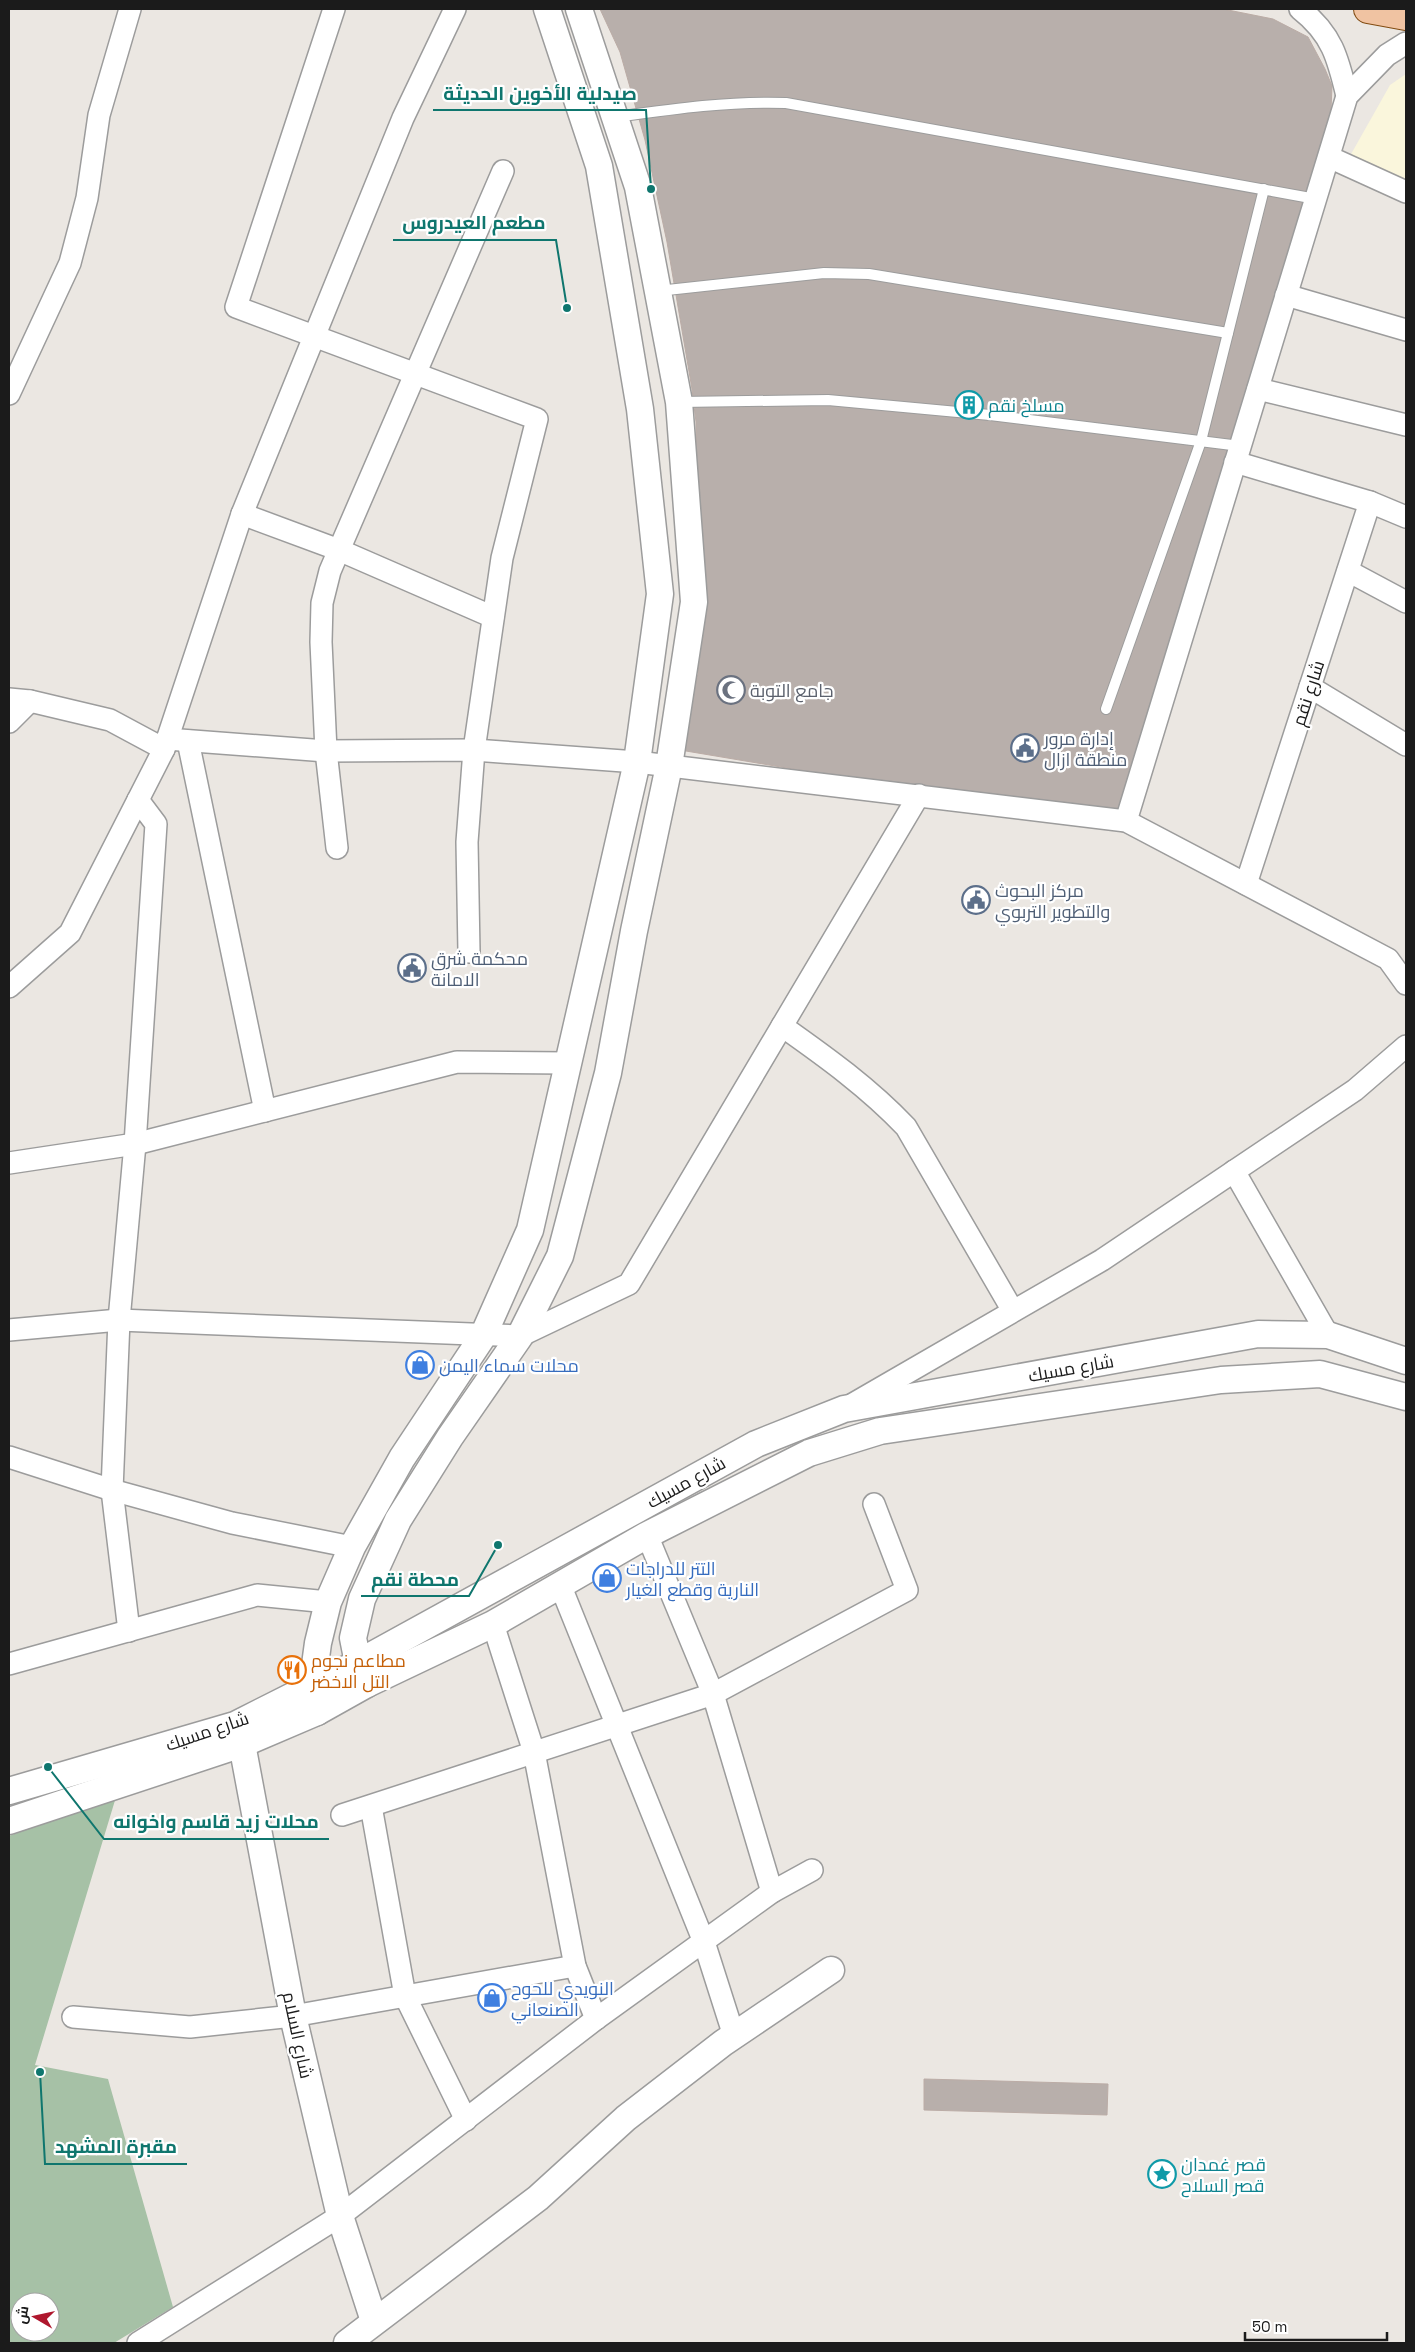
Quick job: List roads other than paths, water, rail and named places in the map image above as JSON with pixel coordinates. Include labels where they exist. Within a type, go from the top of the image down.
[{"type":"main road","points":[[1368,9],[1406,16]]},
{"type":"street","points":[[9,394],[70,263],[87,198],[99,115],[130,9]]},
{"type":"street","points":[[334,9],[236,307],[315,335],[537,420],[502,558],[474,750],[467,842],[470,952]]},
{"type":"street","points":[[9,987],[70,932],[138,800],[173,743],[242,514],[403,118],[456,9]]},
{"type":"street","points":[[315,1700],[318,1643],[328,1602],[352,1547],[402,1458],[484,1336],[530,1230],[637,762],[660,594],[640,409],[599,166],[547,9]]},
{"type":"street","points":[[362,1674],[353,1638],[362,1599],[398,1520],[450,1437],[520,1336],[560,1256],[606,1082],[669,766],[694,602],[679,402],[658,291],[638,187],[580,9]]},
{"type":"street","points":[[1300,9],[1314,20],[1336,51],[1347,96]]},
{"type":"street","points":[[1126,821],[1347,96],[1387,54],[1406,43]]},
{"type":"street","points":[[1329,157],[1406,192]]},
{"type":"street","points":[[337,848],[326,752],[321,642],[322,603],[330,571],[502,171]]},
{"type":"street","points":[[1286,296],[1406,330]]},
{"type":"street","points":[[1258,389],[1406,425]]},
{"type":"street","points":[[1238,454],[1406,517]]},
{"type":"street","name":"شارع نقم","points":[[1246,884],[1370,502]]},
{"type":"street","points":[[242,514],[339,550],[494,617]]},
{"type":"street","points":[[1348,571],[1406,602]]},
{"type":"street","points":[[1310,687],[1406,745]]},
{"type":"street","points":[[9,722],[19,700],[110,720],[173,743],[326,752],[474,750],[637,762],[1126,821],[1388,959],[1406,984]]},
{"type":"street","points":[[173,743],[265,1111]]},
{"type":"street","points":[[9,1330],[119,1320],[520,1336],[629,1284],[919,795]]},
{"type":"street","points":[[129,1631],[112,1490],[119,1320],[135,1144],[156,824],[138,800]]},
{"type":"street","points":[[782,1026],[830,1060],[885,1105],[906,1127],[1013,1311]]},
{"type":"street","points":[[844,1409],[1102,1260],[1355,1090],[1406,1046]]},
{"type":"street","points":[[9,1162],[135,1144],[457,1062],[567,1063]]},
{"type":"street","points":[[1234,1171],[1328,1336]]},
{"type":"street","name":"شارع مسيك","points":[[9,1820],[242,1744],[756,1444],[844,1409],[1258,1334],[1328,1336],[1406,1361]]},
{"type":"street","name":"شارع مسيك","points":[[362,1674],[494,1624],[561,1587],[647,1535],[810,1453],[880,1431],[1221,1380],[1320,1374],[1406,1397]]},
{"type":"street","points":[[9,1457],[112,1490],[232,1524],[352,1547]]},
{"type":"street","points":[[342,1814],[713,1694],[907,1590],[874,1504]]},
{"type":"street","points":[[647,1535],[713,1694],[772,1892]]},
{"type":"street","points":[[561,1587],[618,1724],[704,1942],[734,2036]]},
{"type":"street","points":[[9,1664],[257,1595],[328,1602]]},
{"type":"street","points":[[494,1624],[534,1752],[575,1966],[596,2019]]},
{"type":"street","name":"شارع مسيك","points":[[9,1791],[315,1700]]},
{"type":"street","name":"شارع السلام","points":[[242,1744],[293,2016],[340,2216],[374,2321]]},
{"type":"street","points":[[371,1806],[405,1996],[466,2120]]},
{"type":"street","points":[[138,2343],[340,2216],[596,2019],[772,1892],[812,1870]]},
{"type":"street","points":[[73,2017],[190,2027],[293,2016],[575,1966]]},
{"type":"street","points":[[347,2343],[538,2198],[626,2118],[734,2036],[831,1970]]},
{"type":"lane","points":[[615,117],[697,105],[744,101],[786,103],[1316,199]]},
{"type":"lane","points":[[1106,709],[1201,441],[1264,190]]},
{"type":"lane","points":[[658,291],[824,273],[869,274],[1228,333]]},
{"type":"lane","points":[[679,402],[828,400],[990,415],[1201,441],[1238,454]]},
{"type":"place","name":"صيدلية الأخوين الحديثة","points":[[651,189]]},
{"type":"place","name":"مطعم العيدروس","points":[[567,308]]},
{"type":"place","name":"مسلخ نقم","points":[[969,405]]},
{"type":"place","name":"جامع التوبة","points":[[731,690]]},
{"type":"place","name":"إدارة مرور منطقة ازال","points":[[1025,748]]},
{"type":"place","name":"مركز البحوث والتطوير التربوي","points":[[976,900]]},
{"type":"place","name":"محكمة شرق الامانة","points":[[412,968]]},
{"type":"place","name":"محلات سماء اليمن","points":[[420,1365]]},
{"type":"place","name":"محطة نقم","points":[[498,1545]]},
{"type":"place","name":"التتر للدراجات النارية وقطع الغيار","points":[[607,1578]]},
{"type":"place","name":"مطاعم نجوم التل الاخضر","points":[[292,1670]]},
{"type":"place","name":"محلات زيد قاسم واخوانه","points":[[48,1767]]},
{"type":"place","name":"النويدي للحوح الصنعاني","points":[[492,1998]]},
{"type":"place","name":"مقبرة المشهد","points":[[40,2072]]},
{"type":"place","name":"قصر غمدان قصر السلاح","points":[[1162,2174]]}]
